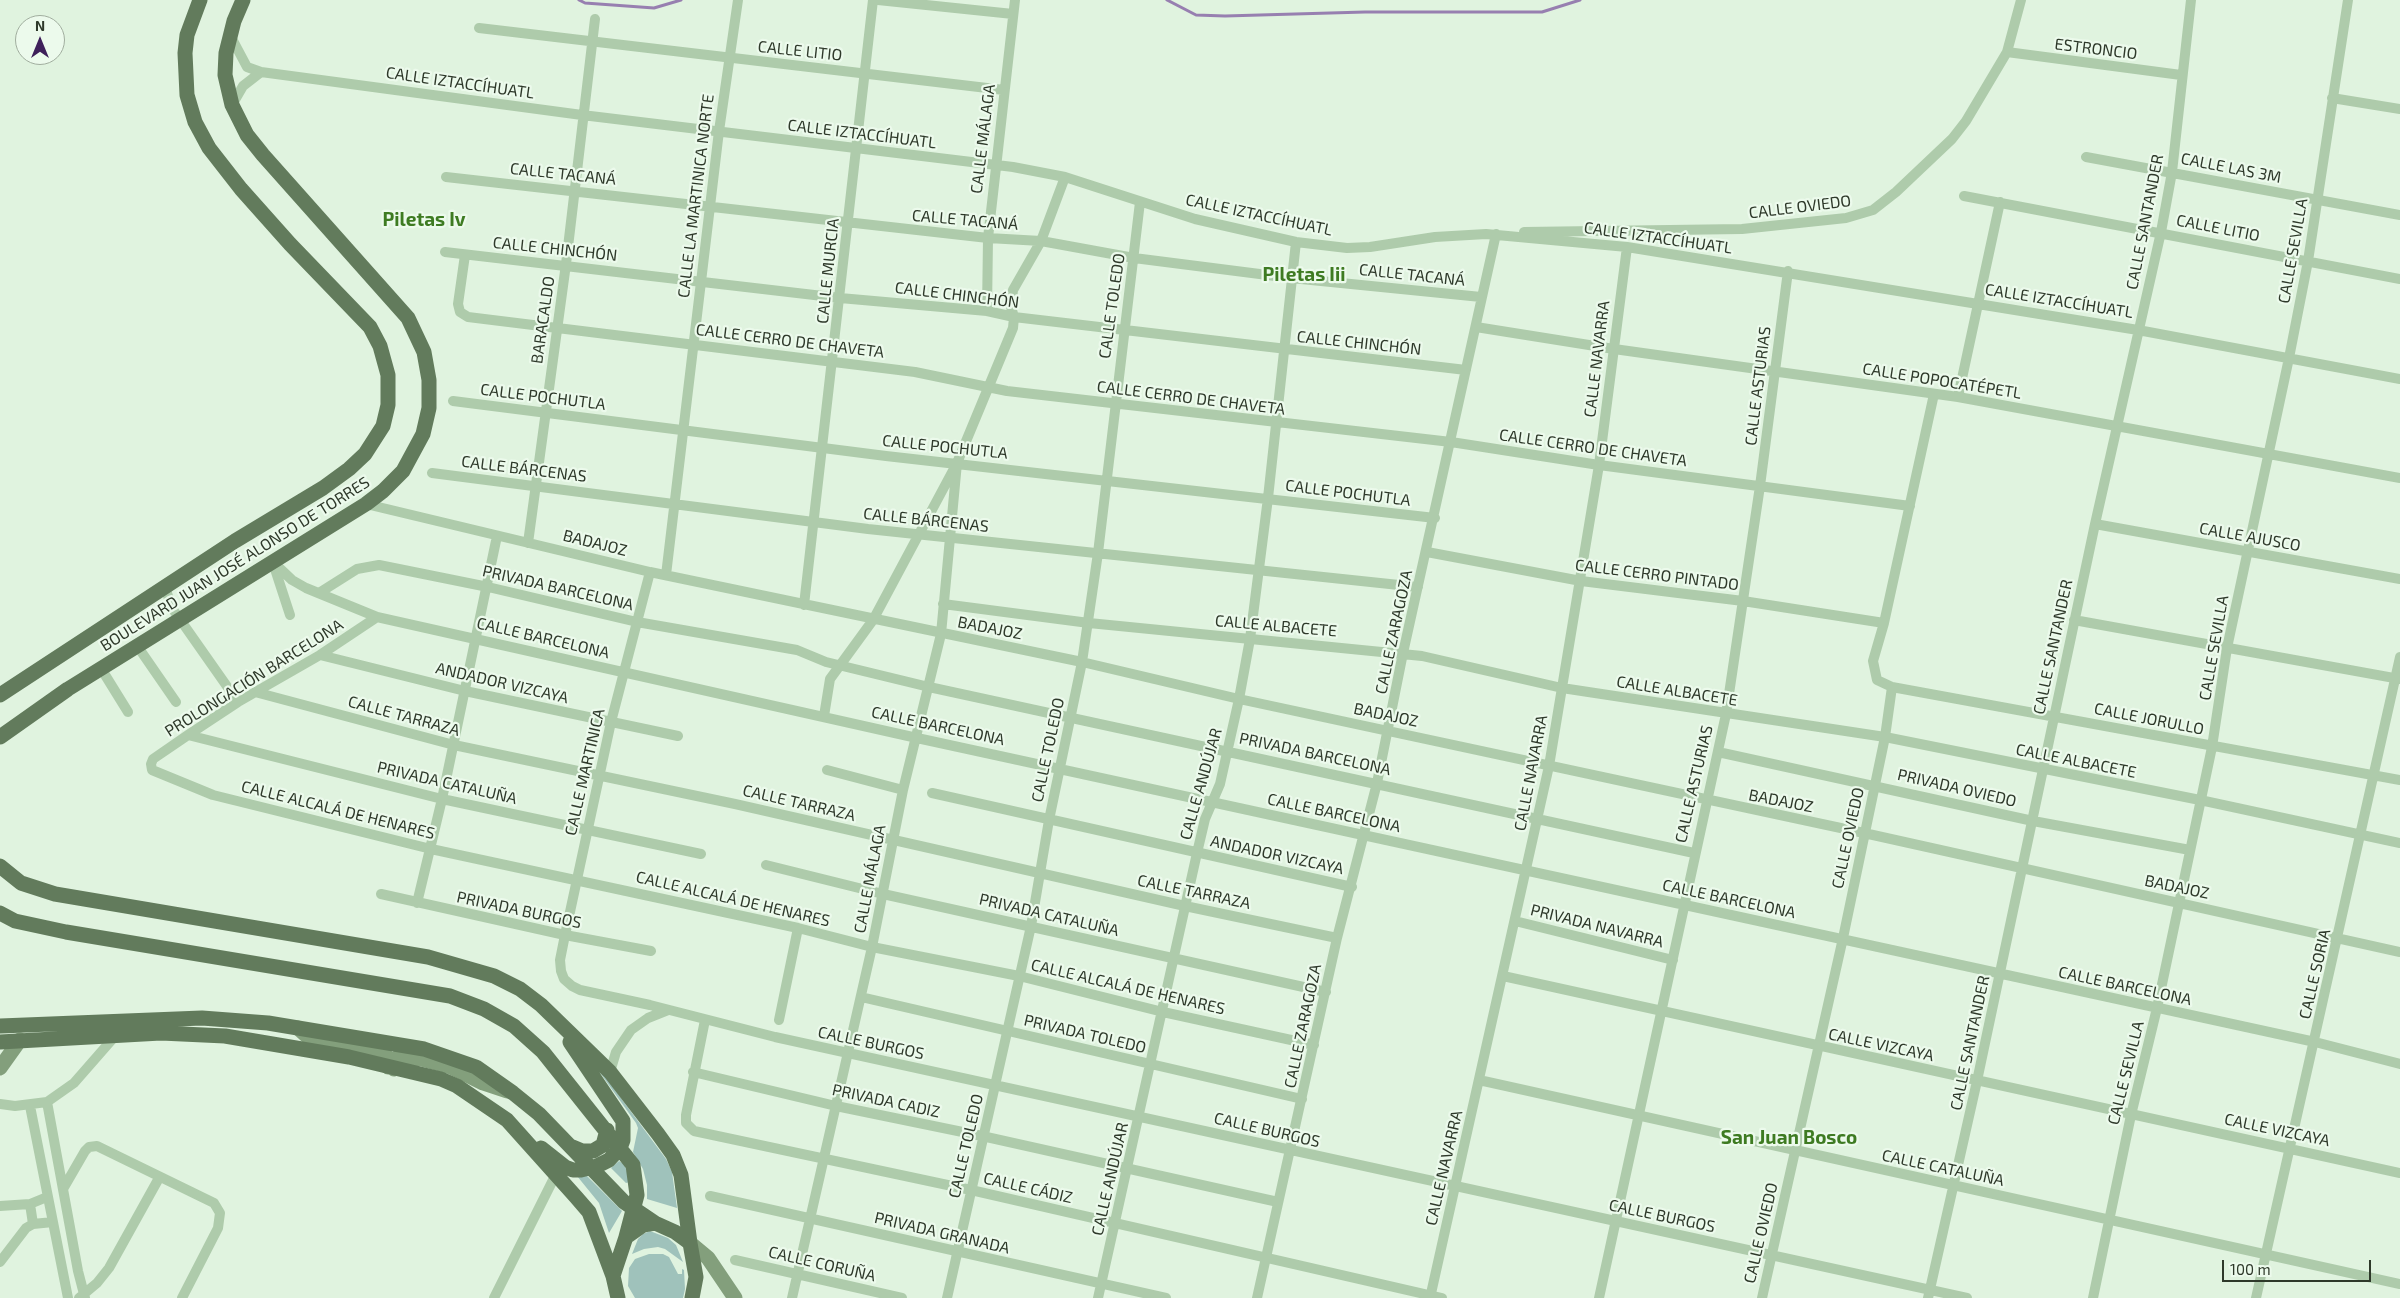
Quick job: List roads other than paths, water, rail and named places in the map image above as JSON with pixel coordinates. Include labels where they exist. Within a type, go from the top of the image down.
[{"type":"main road","name":"BOULEVARD JUAN JOSÉ ALONSO DE TORRES","points":[[0,695],[349,469],[377,438],[386,416],[389,394],[384,357],[370,327],[290,244],[217,159],[201,135],[187,94],[184,67],[187,35],[200,0]]},
{"type":"main road","name":"BOULEVARD JUAN JOSÉ ALONSO DE TORRES","points":[[0,737],[68,690],[366,504],[383,491],[403,471],[423,434],[429,408],[429,391],[424,352],[408,318],[262,155],[247,135],[232,106],[225,75],[226,53],[230,35],[243,0]]},
{"type":"main road","points":[[0,866],[21,882],[55,894],[428,957],[467,966],[494,976],[520,989],[541,1004],[610,1072],[673,1156],[680,1175],[696,1277],[692,1298]]},
{"type":"main road","points":[[0,914],[15,921],[66,932],[450,996],[484,1009],[514,1026],[543,1052],[633,1165],[637,1190],[634,1211],[613,1276]]},
{"type":"main road","points":[[0,1026],[179,1017],[236,1020],[381,1041],[432,1051],[476,1067],[539,1114],[590,1169],[634,1211],[675,1232],[708,1258],[735,1298]]},
{"type":"main road","points":[[524,1139],[538,1146],[573,1170],[590,1169],[609,1160],[620,1148],[625,1132],[623,1121],[573,1048],[562,1025]]},
{"type":"main road","points":[[298,1028],[309,1038],[381,1052],[392,1066]]},
{"type":"main road","points":[[0,1042],[161,1033],[226,1036],[392,1066],[424,1074],[456,1086],[507,1120],[588,1212],[613,1276],[618,1298]]},
{"type":"main road","points":[[0,1068],[20,1040]]},
{"type":"main road","points":[[392,1066],[403,1057],[422,1059],[452,1067],[483,1083],[513,1093]]},
{"type":"main road","points":[[566,1144],[582,1152],[593,1150],[603,1144],[607,1130]]},
{"type":"main road","points":[[626,1237],[643,1225],[655,1223]]},
{"type":"street","name":"CALLE LA MARTINICA NORTE","points":[[666,575],[719,131],[738,0]]},
{"type":"street","name":"CALLE MURCIA","points":[[804,604],[873,0]]},
{"type":"street","points":[[878,0],[1013,14]]},
{"type":"street","name":"CALLE MÁLAGA","points":[[987,311],[988,238],[1015,0]]},
{"type":"street","name":"CALLE OVIEDO","points":[[1496,234],[1569,230],[1616,232],[1742,229],[1837,219],[1873,210],[1886,202],[1952,139],[1966,121],[2007,52],[2021,0]]},
{"type":"street","name":"CALLE SANTANDER","points":[[1929,1294],[1978,1081],[2074,620],[2161,232],[2172,172],[2181,75],[2191,0]]},
{"type":"street","name":"CALLE SEVILLA","points":[[2093,1298],[2130,1115],[2157,1008],[2212,747],[2228,648],[2290,358],[2308,261],[2348,0]]},
{"type":"street","name":"BARACALDO","points":[[528,542],[538,485],[595,19]]},
{"type":"street","name":"CALLE LITIO","points":[[479,28],[1004,90]]},
{"type":"street","points":[[230,35],[247,67],[260,72],[243,86],[232,106]]},
{"type":"street","name":"ESTRONCIO","points":[[2007,52],[2181,75]]},
{"type":"street","name":"CALLE IZTACCÍHUATL","points":[[260,72],[582,115],[995,164],[1065,177],[1221,226],[1296,242],[1347,248],[1370,247],[1435,237],[1496,234],[1627,247],[1788,271],[2138,330],[2400,379]]},
{"type":"street","points":[[2332,98],[2400,109]]},
{"type":"street","name":"CALLE LAS 3M","points":[[2086,157],[2400,215]]},
{"type":"street","name":"CALLE TACANÁ","points":[[446,177],[574,190],[848,223],[988,238],[1041,241],[1134,258],[1291,278],[1481,297]]},
{"type":"street","points":[[824,716],[830,679],[873,620],[956,463],[990,388],[1013,328],[1014,317],[1011,307],[1013,290],[1041,241],[1065,177]]},
{"type":"street","name":"CALLE LITIO","points":[[1964,196],[2400,279]]},
{"type":"street","name":"CALLE TOLEDO","points":[[947,1298],[1030,926],[1059,768],[1089,623],[1114,404],[1140,202]]},
{"type":"street","points":[[1958,397],[2000,202]]},
{"type":"street","name":"CALLE ZARAGOZA","points":[[1257,1298],[1337,938],[1378,783],[1404,653],[1496,234]]},
{"type":"street","name":"CALLE ANDÚJAR","points":[[1098,1298],[1205,819],[1213,802],[1228,751],[1239,699],[1250,639],[1268,498],[1296,242]]},
{"type":"street","name":"CALLE NAVARRA","points":[[1430,1297],[1549,766],[1599,466],[1627,247]]},
{"type":"street","name":"CALLE CHINCHÓN","points":[[445,252],[566,264],[840,298],[987,311],[1014,317],[1466,370]]},
{"type":"street","name":"CALLE CERRO DE CHAVETA","points":[[465,255],[458,304],[460,312],[468,317],[914,372],[990,388],[1114,404],[1451,442],[1599,466],[1910,506]]},
{"type":"street","name":"CALLE ASTURIAS","points":[[1599,1298],[1673,960],[1694,853],[1726,714],[1760,486],[1788,271]]},
{"type":"street","name":"CALLE POPOCATÉPETL","points":[[1476,327],[1614,349],[1958,397],[2400,478]]},
{"type":"street","points":[[1892,687],[1876,680],[1873,671],[1873,661],[1884,623],[1934,394]]},
{"type":"street","name":"CALLE POCHUTLA","points":[[453,401],[956,463],[1434,518]]},
{"type":"street","name":"CALLE MÁLAGA","points":[[792,1298],[825,1160],[872,947],[903,790],[941,634],[956,463]]},
{"type":"street","name":"CALLE BÁRCENAS","points":[[432,473],[919,535],[1418,588]]},
{"type":"street","name":"BADAJOZ","points":[[366,504],[650,572],[873,620],[1082,662],[1239,699],[1707,801],[1864,833],[2023,870],[2400,952]]},
{"type":"street","name":"CALLE AJUSCO","points":[[2095,524],[2400,579]]},
{"type":"street","points":[[417,903],[454,745],[497,536]]},
{"type":"street","name":"CALLE CERRO PINTADO","points":[[1427,552],[1581,581],[1743,601],[1884,623]]},
{"type":"street","points":[[273,562],[290,615]]},
{"type":"street","name":"CALLE BARCELONA","points":[[273,562],[292,580],[319,594],[377,617],[917,738],[2315,1042],[2400,1064]]},
{"type":"street","name":"PRIVADA BARCELONA","points":[[319,594],[357,570],[371,566],[488,587],[637,622],[797,650],[812,657],[929,687],[1071,716],[1694,853]]},
{"type":"street","name":"CALLE MARTINICA","points":[[564,979],[560,960],[576,880],[623,672],[650,572]]},
{"type":"street","points":[[165,587],[172,608],[238,702]]},
{"type":"street","name":"CALLE ALBACETE","points":[[943,604],[1089,623],[1404,653],[1562,688],[1885,737],[2200,800],[2400,843]]},
{"type":"street","name":"PROLONGACIÓN BARCELONA","points":[[151,767],[153,759],[188,735],[238,702],[320,655],[377,617]]},
{"type":"street","points":[[2074,620],[2398,679]]},
{"type":"street","points":[[138,646],[176,702]]},
{"type":"street","name":"ANDADOR VIZCAYA","points":[[320,655],[465,691],[678,736]]},
{"type":"street","name":"CALLE SORIA","points":[[2256,1298],[2267,1255],[2289,1148],[2315,1042],[2373,775],[2398,679],[2400,657]]},
{"type":"street","points":[[102,670],[128,712]]},
{"type":"street","name":"CALLE OVIEDO","points":[[1762,1298],[1819,1047],[1875,785],[1885,737],[1892,687]]},
{"type":"street","name":"CALLE JORULLO","points":[[1892,687],[2054,715],[2212,747],[2400,780]]},
{"type":"street","name":"CALLE TARRAZA","points":[[255,692],[454,745],[735,804],[1185,906],[1337,938]]},
{"type":"street","name":"PRIVADA CATALUÑA","points":[[188,735],[442,799],[587,828],[701,854]]},
{"type":"street","name":"PRIVADA OVIEDO","points":[[1718,752],[2033,821],[2190,850]]},
{"type":"street","name":"CALLE ALCALÁ DE HENARES","points":[[151,767],[155,772],[213,795],[431,848],[798,928],[872,947],[1019,976],[1163,1012],[1314,1045]]},
{"type":"street","points":[[827,770],[903,790]]},
{"type":"street","name":"ANDADOR VIZCAYA","points":[[932,793],[1352,887]]},
{"type":"street","name":"PRIVADA CATALUÑA","points":[[766,865],[883,894],[1326,992]]},
{"type":"street","name":"PRIVADA BURGOS","points":[[381,894],[565,935],[651,951]]},
{"type":"street","name":"PRIVADA NAVARRA","points":[[1515,921],[1673,960]]},
{"type":"street","points":[[779,1020],[798,928]]},
{"type":"street","name":"CALLE VIZCAYA","points":[[1503,976],[2400,1174]]},
{"type":"street","name":"CALLE BURGOS","points":[[564,979],[580,990],[848,1053],[1140,1116],[1454,1188],[1772,1254],[1929,1294],[1967,1298]]},
{"type":"street","name":"PRIVADA TOLEDO","points":[[861,997],[1302,1099]]},
{"type":"street","points":[[632,1002],[637,1011],[638,1023]]},
{"type":"street","points":[[610,1072],[623,1039],[638,1023],[668,1010]]},
{"type":"street","points":[[693,1072],[706,1020]]},
{"type":"street","points":[[0,1104],[30,1106],[47,1102],[74,1083],[116,1035]]},
{"type":"street","name":"PRIVADA CADIZ","points":[[693,1072],[836,1106],[982,1136],[1278,1202]]},
{"type":"street","name":"CALLE CÁDIZ","points":[[693,1072],[686,1123],[694,1131],[1266,1256],[1430,1297],[1442,1298]]},
{"type":"street","name":"CALLE CATALUÑA","points":[[1480,1080],[2400,1284]]},
{"type":"street","points":[[47,1102],[83,1297]]},
{"type":"street","points":[[30,1106],[68,1298]]},
{"type":"street","points":[[63,1189],[86,1150],[93,1146],[101,1147],[159,1178],[214,1203],[220,1213],[218,1228],[182,1298]]},
{"type":"street","points":[[494,1298],[555,1176]]},
{"type":"street","points":[[83,1297],[109,1268],[159,1178]]},
{"type":"street","name":"PRIVADA GRANADA","points":[[710,1196],[1166,1298]]},
{"type":"street","points":[[0,1206],[30,1204],[47,1197]]},
{"type":"street","points":[[30,1204],[33,1224]]},
{"type":"street","points":[[0,1262],[21,1233],[33,1224],[53,1222]]},
{"type":"street","name":"CALLE CORUÑA","points":[[735,1260],[902,1298]]},
{"type":"waterway","points":[[579,0],[585,3],[654,8],[681,0]]},
{"type":"waterway","points":[[1167,0],[1196,15],[1225,16],[1365,12],[1542,12],[1580,0]]},
{"type":"district","name":"Piletas Iv","points":[[424,220]]},
{"type":"district","name":"Piletas Iii","points":[[1304,275]]},
{"type":"district","name":"San Juan Bosco","points":[[1789,1138]]}]
